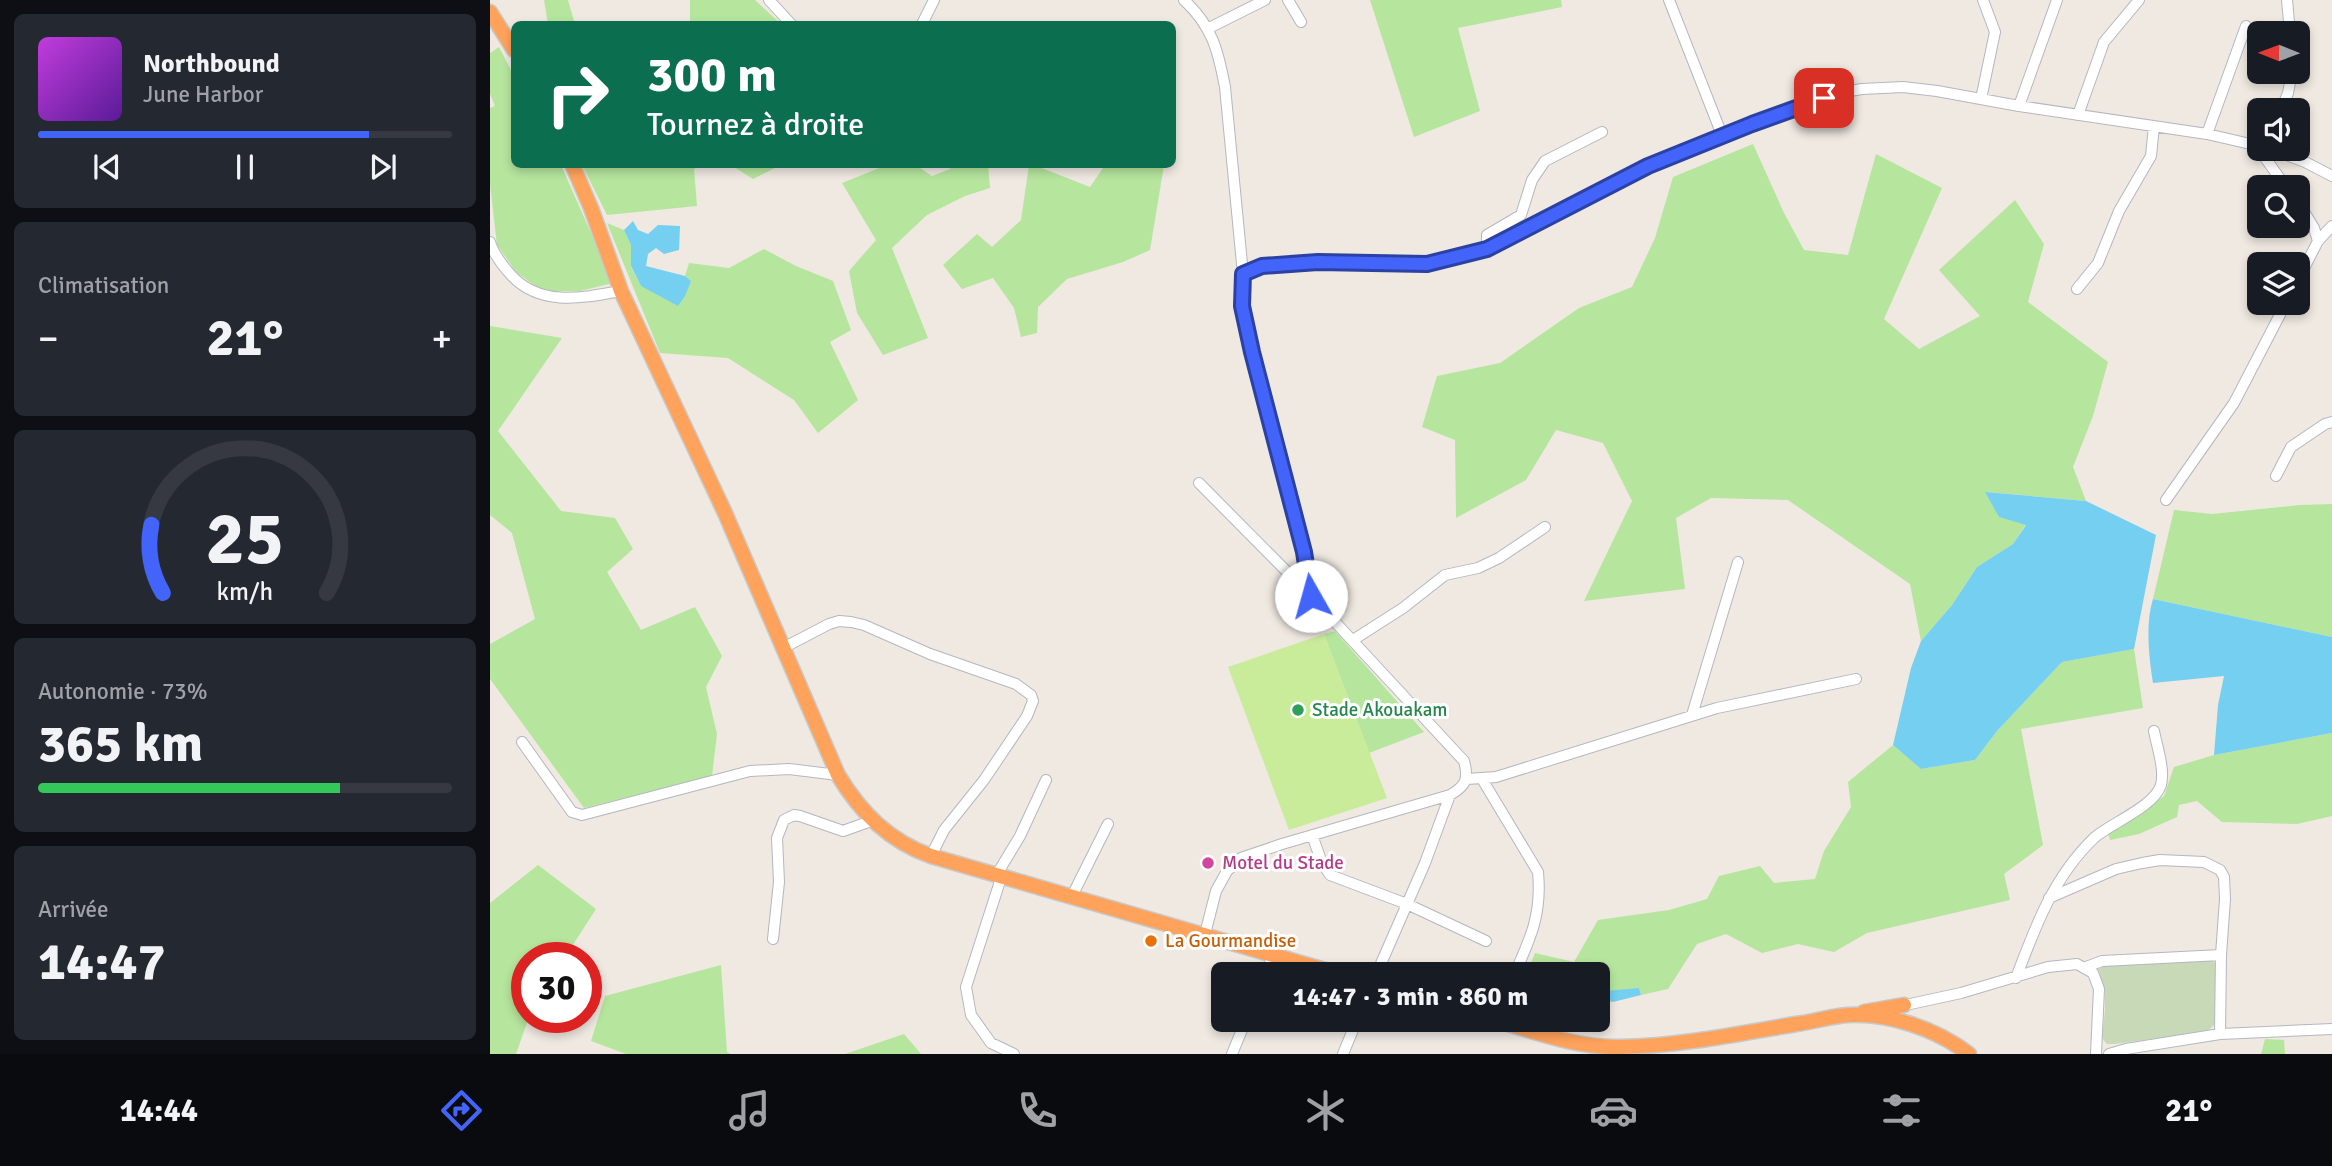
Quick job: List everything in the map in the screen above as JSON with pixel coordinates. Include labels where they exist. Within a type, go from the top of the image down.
[{"type":"highway","points":[[490,12],[511,45]]},
{"type":"highway","points":[[574,168],[621,291],[724,513],[838,775],[854,801],[872,821],[911,849],[1295,962]]},
{"type":"highway","points":[[1535,1032],[1591,1050],[1640,1050],[1910,1004],[1919,1027]]},
{"type":"highway","points":[[1848,1015],[1893,1020],[1919,1027],[1957,1045],[1969,1054]]},
{"type":"highway","points":[[1565,1041],[1577,1054]]},
{"type":"street","points":[[769,0],[788,21]]},
{"type":"street","points":[[924,21],[934,0]]},
{"type":"street","points":[[1184,0],[1209,28],[1220,61],[1225,87],[1243,274],[1242,306],[1304,552],[1311,596]]},
{"type":"street","points":[[1209,28],[1265,0]]},
{"type":"street","points":[[1288,0],[1301,22]]},
{"type":"street","points":[[1669,0],[1722,135]]},
{"type":"street","points":[[1981,99],[1995,32],[1983,0]]},
{"type":"street","points":[[2019,106],[2057,0]]},
{"type":"street","points":[[2078,115],[2104,42],[2139,0]]},
{"type":"street","points":[[2287,0],[2289,21]]},
{"type":"street","points":[[2207,134],[2246,26]]},
{"type":"street","points":[[1243,274],[1262,266],[1318,262],[1427,264],[1487,249],[1648,166],[1804,104],[1853,90],[1903,87],[2207,134],[2247,143]]},
{"type":"street","points":[[2077,289],[2098,263],[2119,211],[2151,156],[2154,126]]},
{"type":"street","points":[[1487,249],[1487,235],[1521,215],[1532,180],[1545,161],[1602,132]]},
{"type":"street","points":[[2298,161],[2332,176]]},
{"type":"street","points":[[2310,222],[2318,241]]},
{"type":"street","points":[[2310,257],[2318,241],[2332,226]]},
{"type":"street","points":[[490,242],[503,266],[517,282],[529,291],[545,297],[565,299],[621,291]]},
{"type":"street","points":[[2166,500],[2234,403],[2280,315]]},
{"type":"street","points":[[2276,476],[2291,446],[2332,422]]},
{"type":"street","points":[[1199,483],[1353,640],[1464,761],[1467,779],[1463,788],[1451,796],[1241,858],[1227,871],[1216,891],[1205,934]]},
{"type":"street","points":[[1353,640],[1403,608],[1445,575],[1478,568],[1499,558],[1545,527]]},
{"type":"street","points":[[1692,715],[1738,562]]},
{"type":"street","points":[[783,648],[829,624],[851,622],[864,625],[930,654],[1016,684],[1031,695],[1033,701],[1027,716],[984,780],[944,830],[932,856]]},
{"type":"street","points":[[1467,779],[1482,779],[1522,769],[1674,723],[1692,715],[1856,679]]},
{"type":"street","points":[[2016,978],[2033,931],[2049,898],[2071,864],[2096,837],[2141,807],[2160,785],[2162,773],[2154,731]]},
{"type":"street","points":[[522,742],[572,812],[582,815],[750,771],[789,769],[838,775]]},
{"type":"street","points":[[1482,779],[1538,872],[1536,924],[1520,962]]},
{"type":"street","points":[[1014,1054],[991,1043],[984,1034],[971,1015],[965,987],[1000,875],[1046,780]]},
{"type":"street","points":[[1382,962],[1451,796]]},
{"type":"street","points":[[773,939],[779,882],[777,838],[784,820],[794,815],[800,816],[843,831],[872,821]]},
{"type":"street","points":[[1072,896],[1108,824]]},
{"type":"street","points":[[1312,835],[1322,863],[1330,875],[1407,904],[1486,941]]},
{"type":"street","points":[[2049,898],[2116,869],[2160,860],[2204,862],[2220,870],[2224,877],[2220,1034]]},
{"type":"street","points":[[2086,968],[2102,961],[2221,955]]},
{"type":"street","points":[[1270,962],[1273,956]]},
{"type":"street","points":[[1893,1020],[1910,1004],[1961,993],[2064,964],[2086,968],[2093,973],[2099,989],[2096,1054]]},
{"type":"street","points":[[2109,1054],[2220,1034],[2332,1029]]},
{"type":"street","points":[[1233,1054],[1242,1032]]},
{"type":"street","points":[[1343,1054],[1352,1032]]},
{"type":"green space","points":[[544,0],[568,0],[574,21],[548,21]]},
{"type":"green space","points":[[690,0],[755,0],[778,21],[690,21]]},
{"type":"green space","points":[[1370,0],[1561,0],[1562,7],[1458,28],[1480,111],[1414,137]]},
{"type":"green space","points":[[499,47],[511,70],[511,168],[562,168],[613,283],[580,291],[543,291],[517,273],[497,245],[490,184],[490,108],[495,106],[490,94],[490,53]]},
{"type":"green space","points":[[1753,144],[1804,250],[1848,255],[1876,154],[1942,188],[1884,319],[1919,349],[1980,316],[1939,270],[2015,200],[2044,244],[2028,302],[2108,362],[2093,416],[2073,467],[2086,501],[1986,492],[1999,517],[2026,524],[2013,544],[1977,567],[1952,605],[1921,641],[1910,584],[1788,500],[1711,498],[1676,518],[1685,589],[1584,601],[1632,501],[1603,443],[1556,430],[1526,480],[1456,518],[1455,440],[1422,427],[1437,376],[1500,363],[1579,308],[1632,287],[1655,238],[1673,177]]},
{"type":"green space","points":[[584,168],[696,168],[697,206],[607,215]]},
{"type":"green space","points":[[736,168],[775,168],[753,179]]},
{"type":"green space","points":[[880,168],[920,168],[932,176],[950,168],[988,168],[990,188],[965,196],[927,215],[892,248],[928,338],[883,355],[857,313],[849,271],[876,240],[842,183]]},
{"type":"green space","points":[[1029,168],[1042,168],[1090,187],[1103,168],[1164,168],[1150,250],[1123,262],[1067,279],[1038,307],[1037,333],[1021,337],[1014,308],[993,278],[962,289],[943,265],[977,234],[992,247],[1021,220]]},
{"type":"green space","points":[[607,223],[624,230],[631,245],[631,267],[641,286],[663,296],[691,281],[685,276],[689,263],[729,268],[764,249],[833,281],[851,330],[830,342],[858,400],[818,433],[794,400],[728,358],[660,353]]},
{"type":"green space","points":[[490,326],[562,338],[498,431],[561,511],[615,518],[633,549],[607,572],[641,630],[695,607],[722,656],[706,687],[717,734],[712,776],[584,808],[490,679],[490,644],[535,619],[512,533],[490,515]]},
{"type":"green space","points":[[2332,504],[2332,637],[2153,599],[2174,510],[2212,514]]},
{"type":"green space","points":[[1335,631],[1424,732],[1369,753],[1324,634]]},
{"type":"green space","name":"Stade Akouakam","points":[[1324,634],[1387,798],[1289,830],[1228,667]]},
{"type":"green space","points":[[2134,649],[2143,708],[2021,729],[2043,845],[2004,874],[2010,900],[1867,933],[1834,952],[1798,944],[1762,953],[1726,934],[1697,944],[1668,989],[1641,995],[1639,988],[1610,996],[1610,962],[1574,962],[1598,920],[1669,910],[1707,899],[1719,876],[1760,866],[1774,883],[1815,879],[1824,851],[1851,807],[1848,782],[1893,745],[1921,769],[1975,760],[1997,731],[2062,662]]},
{"type":"green space","points":[[2332,733],[2332,816],[2297,824],[2222,822],[2197,801],[2179,805],[2177,817],[2139,834],[2110,840],[2108,833],[2164,796],[2174,767],[2214,755]]},
{"type":"green space","points":[[538,865],[596,909],[575,942],[511,942],[511,1033],[523,1033],[516,1054],[490,1054],[490,903]]},
{"type":"green space","points":[[1535,953],[1574,962],[1531,962]]},
{"type":"green space","points":[[2209,959],[2216,964],[2216,1023],[2208,1031],[2115,1044],[2107,1044],[2102,1038],[2105,991],[2098,969],[2108,964]]},
{"type":"green space","points":[[721,965],[727,1052],[731,1054],[626,1054],[591,1041],[593,1033],[602,1033],[602,1006],[605,996]]},
{"type":"green space","points":[[904,1034],[921,1054],[845,1054]]},
{"type":"green space","points":[[2265,1039],[2284,1040],[2285,1054],[2261,1054]]},
{"type":"water","points":[[633,221],[638,230],[648,234],[658,225],[680,226],[679,250],[664,254],[656,248],[648,254],[646,266],[685,276],[691,281],[678,306],[641,286],[631,266],[631,245],[624,230]]},
{"type":"water","points":[[1985,492],[2086,501],[2156,535],[2134,649],[2062,662],[1997,731],[1975,760],[1921,769],[1893,745],[1911,668],[1921,641],[1952,605],[1977,567],[2013,544],[2026,525],[1999,517]]},
{"type":"water","points":[[2153,599],[2332,637],[2332,733],[2214,755],[2218,705],[2224,676],[2153,683],[2148,630]]},
{"type":"water","points":[[1639,988],[1641,995],[1613,1002],[1610,1001],[1610,991]]},
{"type":"place","name":"Stade Akouakam","points":[[1298,710]]},
{"type":"place","name":"Motel du Stade","points":[[1208,863]]},
{"type":"place","name":"La Gourmandise","points":[[1151,941]]},
{"type":"route","points":[[1311,596],[1304,552],[1242,306],[1243,274],[1262,266],[1318,262],[1427,264],[1487,249],[1648,166],[1824,98]]}]
